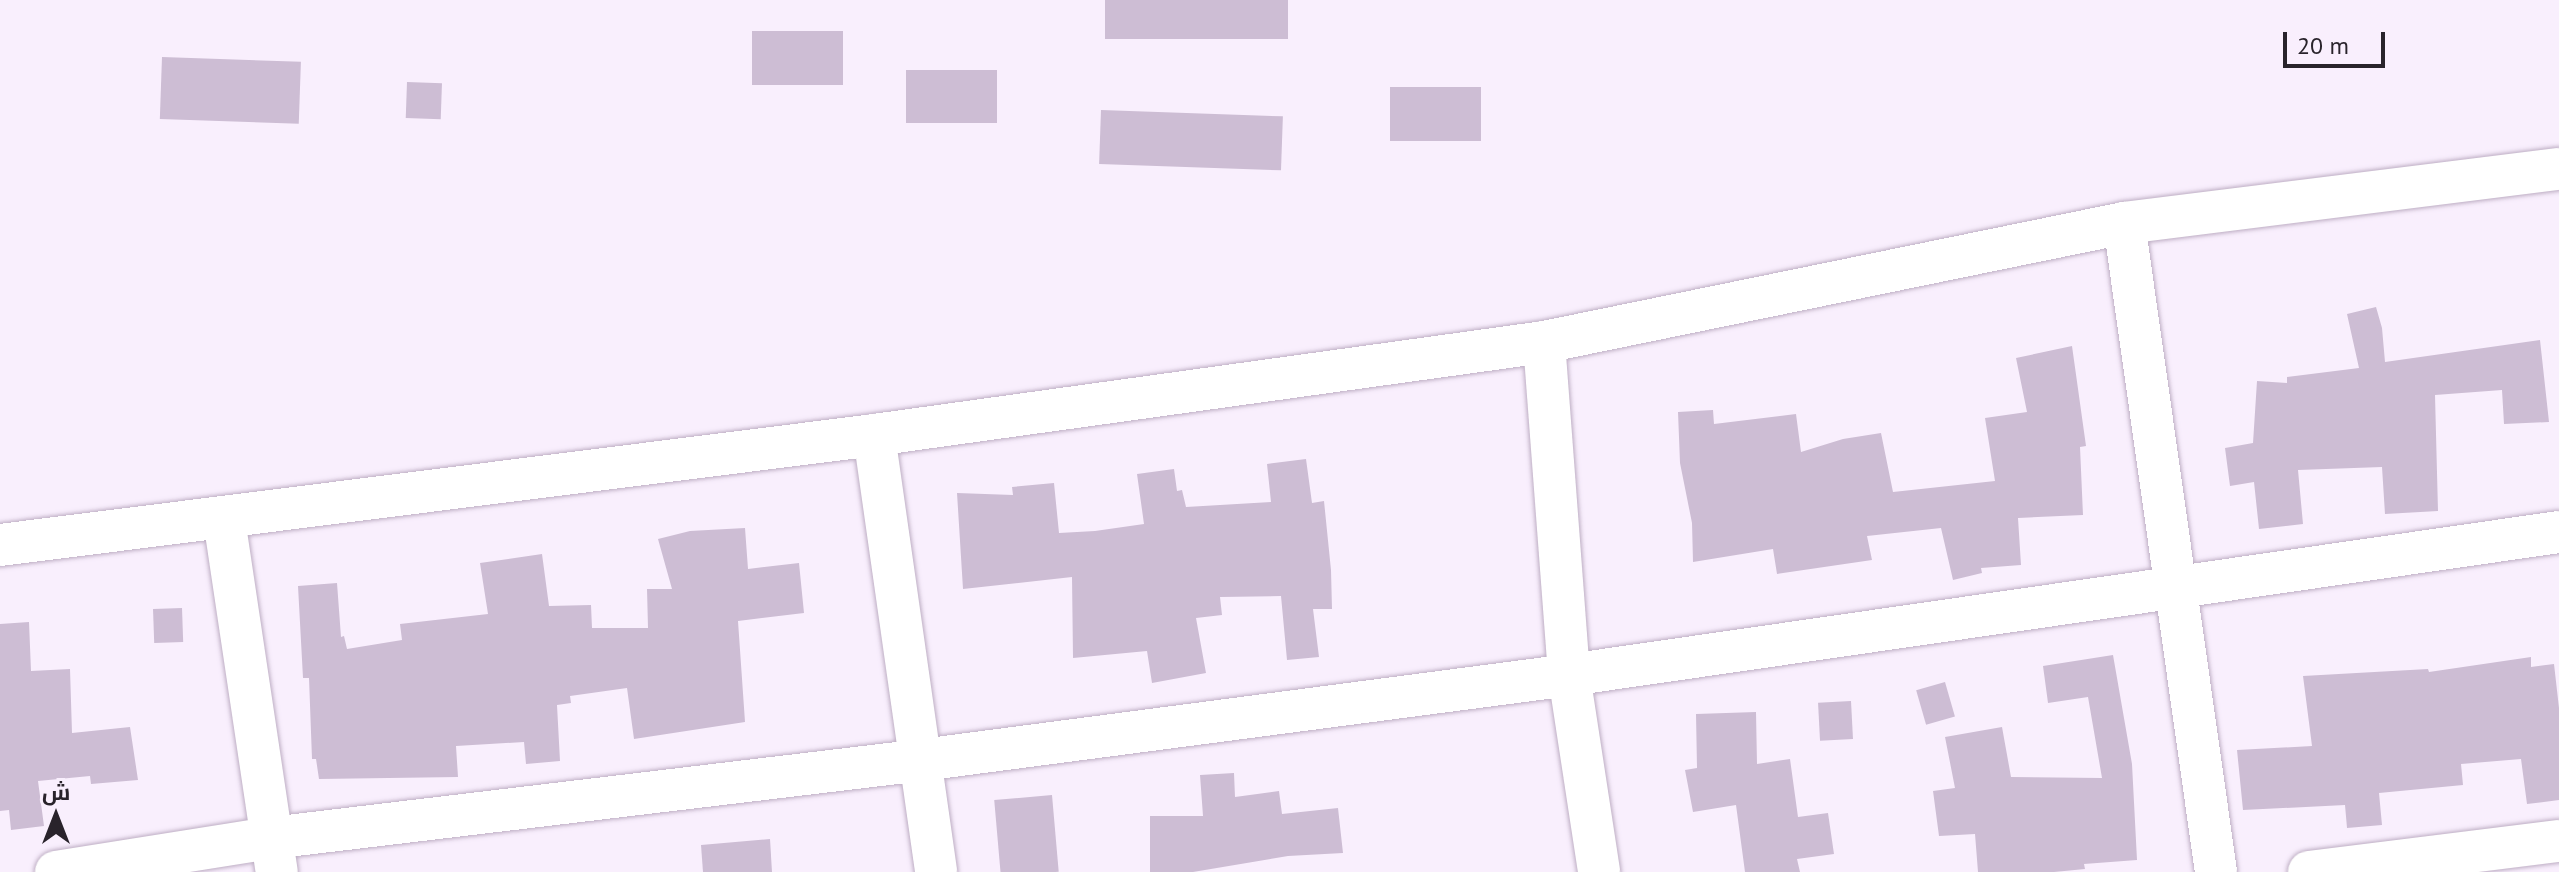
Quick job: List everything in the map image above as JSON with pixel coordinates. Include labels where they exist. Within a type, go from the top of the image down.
[{"type":"street","points":[[0,545],[874,435],[1544,342],[2124,223],[2559,169]]},
{"type":"street","points":[[2124,223],[2216,872]]},
{"type":"street","points":[[1544,342],[1569,675],[1599,872]]},
{"type":"street","points":[[874,435],[936,872]]},
{"type":"street","points":[[224,519],[274,855]]},
{"type":"street","points":[[76,871],[274,855],[922,760],[1569,675],[2559,532]]},
{"type":"street","points":[[2309,872],[2559,841]]},
{"type":"building","points":[[1105,0],[1288,0],[1288,39],[1105,39]]},
{"type":"building","points":[[752,31],[843,31],[843,85],[752,85]]},
{"type":"building","points":[[162,57],[301,62],[299,124],[160,119]]},
{"type":"building","points":[[906,70],[997,70],[997,123],[906,123]]},
{"type":"building","points":[[407,82],[442,83],[441,119],[406,118]]},
{"type":"building","points":[[1390,87],[1481,87],[1481,141],[1390,141]]},
{"type":"building","points":[[1101,110],[1283,116],[1281,170],[1099,164]]},
{"type":"building","points":[[2376,307],[2382,328],[2385,362],[2540,340],[2549,422],[2504,424],[2502,390],[2435,395],[2438,511],[2385,514],[2382,467],[2298,470],[2303,524],[2259,529],[2254,482],[2230,486],[2225,448],[2253,443],[2257,381],[2287,383],[2287,377],[2359,368],[2347,314]]},
{"type":"building","points":[[2072,346],[2086,446],[2080,447],[2083,515],[2018,518],[2021,565],[1981,568],[1982,573],[1953,580],[1941,528],[1867,536],[1872,560],[1777,574],[1773,549],[1693,562],[1692,523],[1680,463],[1678,412],[1713,410],[1714,424],[1796,414],[1801,452],[1843,439],[1881,433],[1893,492],[1995,481],[1985,418],[2027,412],[2016,358]]},
{"type":"building","points":[[1306,459],[1312,503],[1324,501],[1331,570],[1332,609],[1313,609],[1319,657],[1287,660],[1281,596],[1220,597],[1222,615],[1196,618],[1206,673],[1152,683],[1147,651],[1073,658],[1072,577],[963,589],[957,493],[1013,495],[1012,487],[1054,483],[1059,533],[1095,531],[1144,524],[1137,474],[1174,469],[1177,491],[1182,490],[1186,507],[1271,502],[1267,464]]},
{"type":"building","points":[[745,528],[748,569],[799,563],[804,613],[738,621],[745,722],[634,739],[627,688],[570,696],[571,703],[557,705],[560,761],[526,764],[524,742],[456,746],[458,777],[319,779],[316,759],[312,759],[309,678],[303,678],[298,586],[337,583],[341,637],[344,636],[347,649],[402,640],[400,624],[488,614],[480,563],[542,554],[549,606],[591,605],[592,628],[648,628],[647,589],[672,589],[658,539],[690,531]]},
{"type":"building","points":[[182,608],[183,642],[154,643],[153,609]]},
{"type":"building","points":[[29,622],[31,671],[70,669],[72,733],[130,727],[138,780],[91,784],[90,776],[38,781],[44,826],[11,830],[9,810],[0,811],[0,624]]},
{"type":"building","points":[[2113,655],[2132,764],[2137,860],[2084,864],[2085,869],[2054,872],[1978,872],[1975,834],[1939,836],[1933,791],[1955,788],[1945,737],[2002,727],[2011,777],[2102,778],[2088,697],[2048,703],[2043,666]]},
{"type":"building","points":[[2531,657],[2531,667],[2554,664],[2559,708],[2559,800],[2527,804],[2521,759],[2461,764],[2463,785],[2379,793],[2382,825],[2347,828],[2345,805],[2243,810],[2237,750],[2312,746],[2303,676],[2428,669],[2429,672]]},
{"type":"building","points":[[1945,682],[1955,717],[1926,725],[1916,690]]},
{"type":"building","points":[[1851,701],[1853,739],[1820,741],[1818,703]]},
{"type":"building","points":[[1756,712],[1757,764],[1790,759],[1798,817],[1828,813],[1834,854],[1797,859],[1800,872],[1745,872],[1736,805],[1693,812],[1685,770],[1697,768],[1696,714]]},
{"type":"building","points":[[1234,773],[1235,797],[1279,791],[1282,814],[1338,808],[1343,853],[1288,856],[1193,872],[1150,872],[1150,816],[1203,816],[1200,775]]},
{"type":"building","points":[[1052,795],[1059,872],[1001,872],[994,800]]},
{"type":"building","points":[[770,839],[772,872],[703,872],[701,845]]}]
